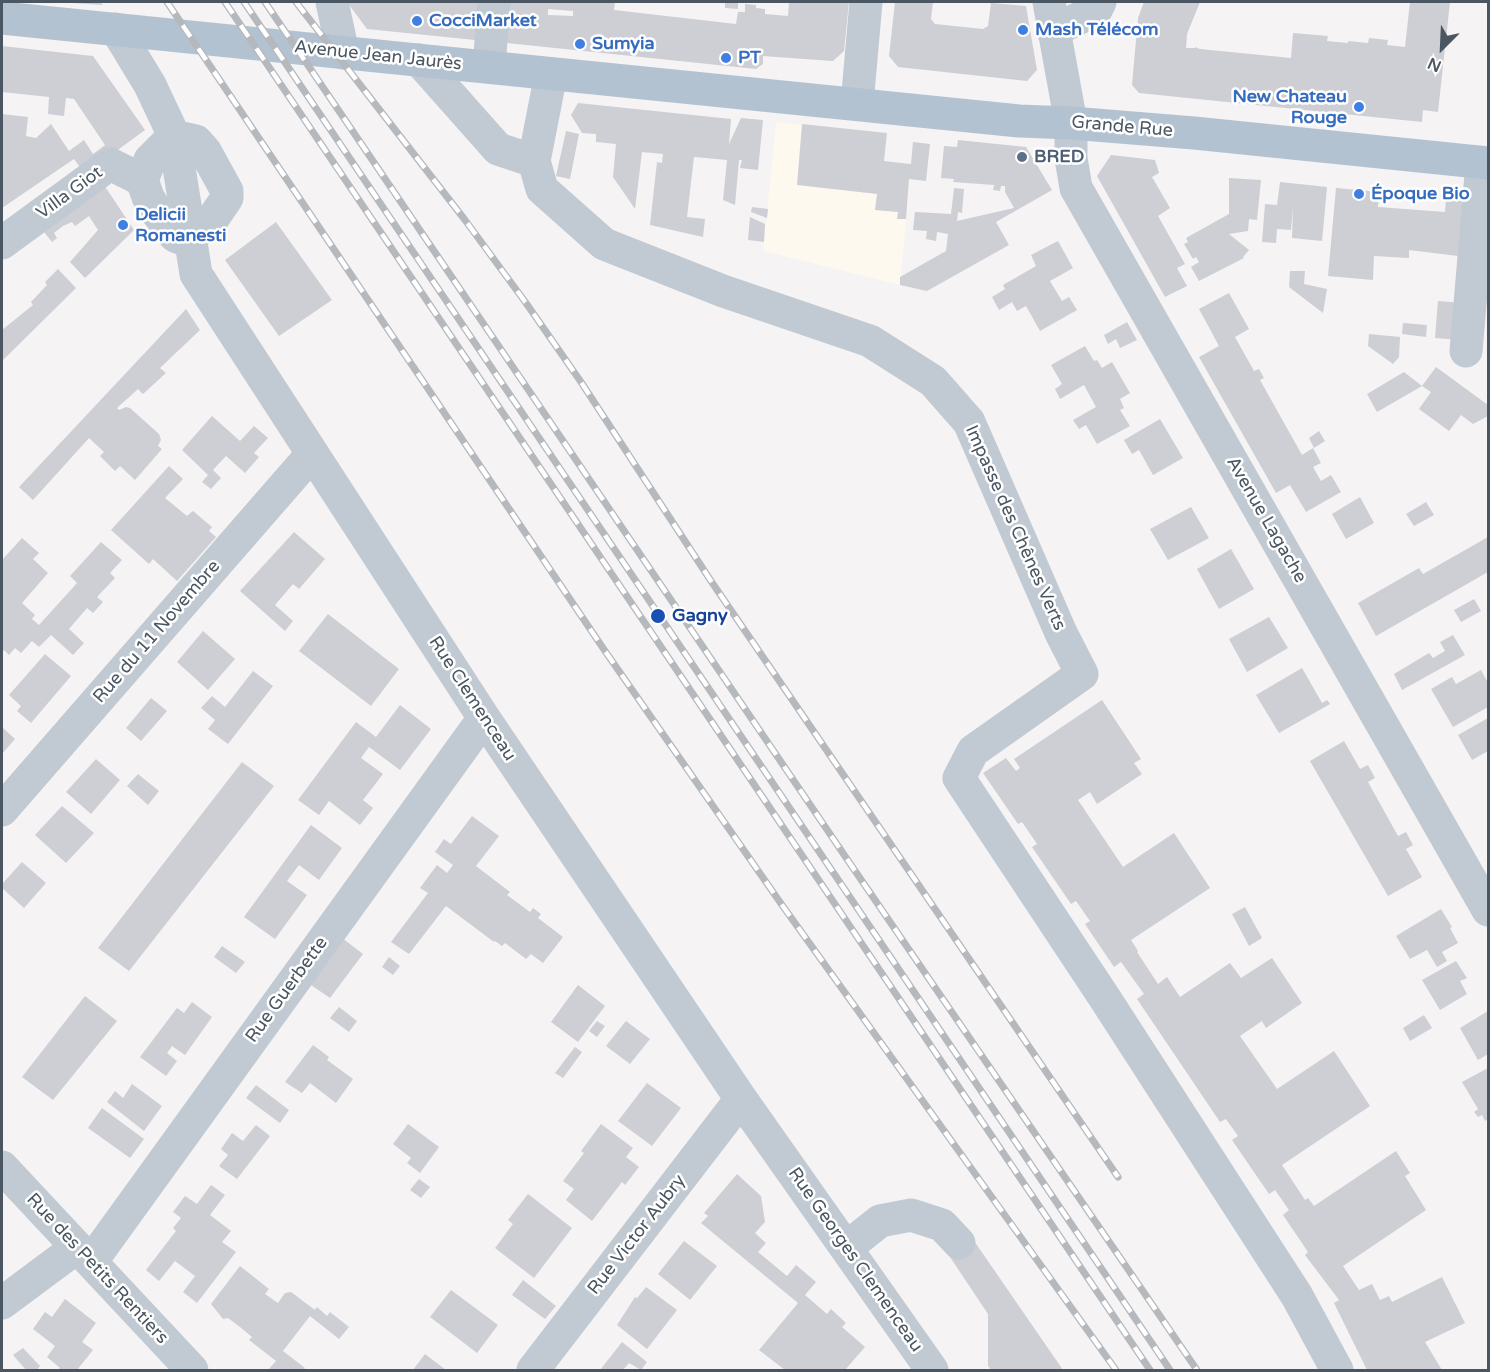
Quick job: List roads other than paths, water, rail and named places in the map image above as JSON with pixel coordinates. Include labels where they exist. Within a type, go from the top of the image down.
[{"type":"main road","name":"Avenue Jean Jaurès","points":[[2,18],[755,95]]},
{"type":"main road","name":"Grande Rue","points":[[755,95],[1485,163]]},
{"type":"street","points":[[332,2],[343,53]]},
{"type":"street","points":[[489,68],[494,2]]},
{"type":"street","points":[[857,104],[866,2]]},
{"type":"street","points":[[1051,16],[1096,10],[1100,2]]},
{"type":"street","name":"Avenue Lagache","points":[[1051,16],[1071,123],[1071,158],[1076,188],[1488,910]]},
{"type":"street","name":"Rue Clemenceau","points":[[116,29],[150,85],[174,136],[196,274],[484,718],[777,1150]]},
{"type":"street","points":[[419,60],[498,149],[534,161],[551,74]]},
{"type":"street","points":[[174,136],[196,141],[201,146],[227,191],[227,198],[222,208],[190,238],[183,239],[175,236],[148,197],[142,180],[150,160],[174,136]]},
{"type":"street","name":"Impasse des Chênes Verts","points":[[534,161],[542,189],[604,244],[723,291],[870,341],[933,381],[969,422],[1082,674],[973,751],[959,778],[1291,1286],[1337,1371]]},
{"type":"street","points":[[1466,351],[1485,163]]},
{"type":"street","name":"Villa Giot","points":[[2,243],[110,164],[142,180]]},
{"type":"street","name":"Rue du 11 Novembre","points":[[2,810],[312,454]]},
{"type":"street","name":"Rue Guerbette","points":[[2,1304],[83,1255],[484,718]]},
{"type":"street","name":"Rue Victor Aubry","points":[[533,1371],[741,1099]]},
{"type":"street","name":"Rue Georges Clemenceau","points":[[777,1150],[932,1371]]},
{"type":"street","name":"Rue des Petits Rentiers","points":[[2,1167],[192,1371]]},
{"type":"street","points":[[846,1248],[880,1221],[911,1215],[942,1225],[959,1243]]},
{"type":"railway","points":[[167,2],[605,651],[782,905],[1116,1370]]},
{"type":"railway","points":[[225,2],[1150,1370]]},
{"type":"railway","points":[[244,2],[1170,1370]]},
{"type":"railway","points":[[265,2],[1197,1370]]},
{"type":"railway","points":[[296,2],[465,220],[526,303],[581,382],[711,581],[1118,1177]]},
{"type":"place","name":"CocciMarket","points":[[417,21]]},
{"type":"place","name":"Mash Télécom","points":[[1023,30]]},
{"type":"place","name":"Sumyia","points":[[580,44]]},
{"type":"place","name":"PT","points":[[726,58]]},
{"type":"place","name":"New Chateau Rouge","points":[[1359,107]]},
{"type":"place","name":"BRED","points":[[1022,157]]},
{"type":"place","name":"Époque Bio","points":[[1359,194]]},
{"type":"place","name":"Delicii Romanesti","points":[[123,225]]},
{"type":"place","name":"Gagny","points":[[658,616]]}]
